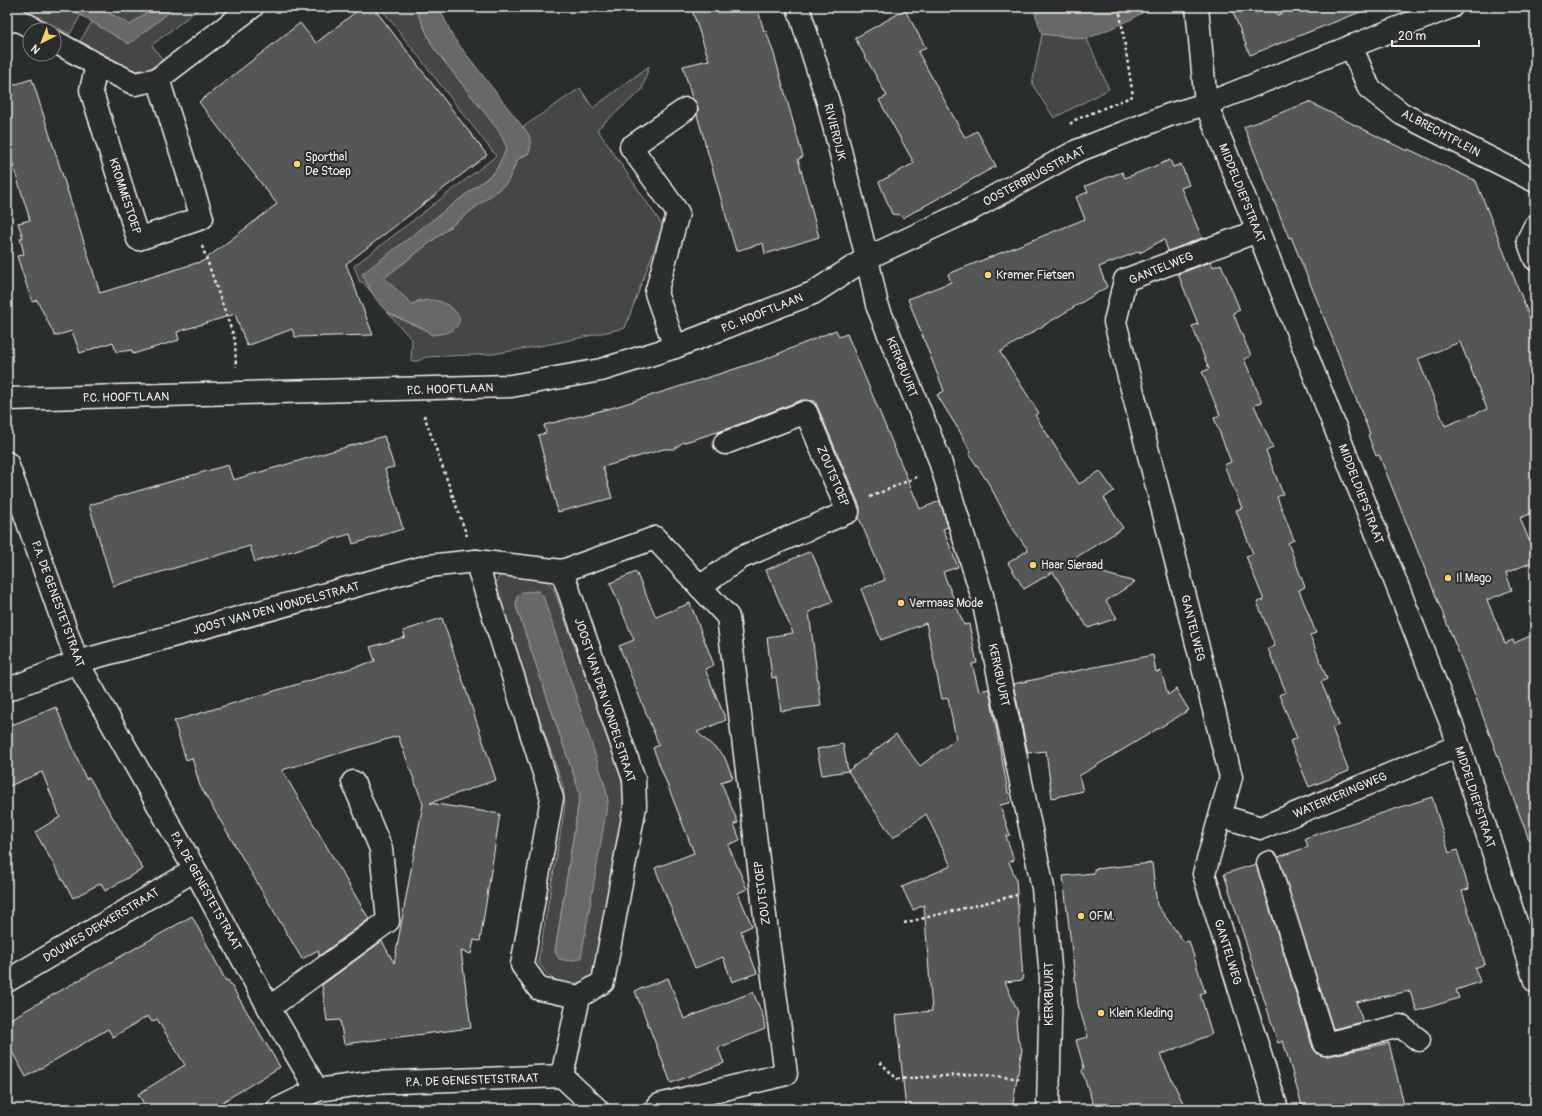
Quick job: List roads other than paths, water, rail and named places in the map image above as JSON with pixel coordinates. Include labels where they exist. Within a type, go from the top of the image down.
[{"type":"street","points":[[62,45],[97,66],[135,84],[158,78],[252,7]]},
{"type":"street","name":"RIVIERDIJK","points":[[798,7],[828,102],[867,258]]},
{"type":"street","name":"MIDDELDIEPSTRAAT","points":[[1197,7],[1206,104],[1258,231],[1453,728],[1535,981]]},
{"type":"street","points":[[1206,104],[1451,7]]},
{"type":"street","points":[[7,22],[17,19],[22,22]]},
{"type":"street","name":"ALBRECHTPLEIN","points":[[1351,46],[1370,88],[1402,114],[1535,181]]},
{"type":"street","name":"KROMMESTOEP","points":[[97,66],[91,90],[138,240],[202,218],[158,78]]},
{"type":"street","name":"OOSTERBRUGSTRAAT","points":[[867,258],[966,212],[1076,151],[1170,115],[1206,104]]},
{"type":"street","points":[[674,347],[656,293],[678,213],[631,147],[686,109]]},
{"type":"street","points":[[1535,226],[1528,240],[1535,259]]},
{"type":"street","name":"GANTELWEG","points":[[1258,231],[1125,280],[1115,322],[1231,777],[1204,874],[1277,1109]]},
{"type":"street","name":"P.C. HOOFTLAAN","points":[[7,399],[415,390],[511,386],[601,370],[674,347],[813,293],[867,258]]},
{"type":"street","name":"KERKBUURT","points":[[867,258],[877,305],[942,467],[982,595],[1042,888],[1050,978],[1047,1082],[1048,1109]]},
{"type":"street","name":"ZOUTSTOEP","points":[[700,587],[740,558],[848,512],[806,412],[725,443]]},
{"type":"street","name":"P.A. DE GENESTETSTRAAT","points":[[7,463],[77,662],[195,870],[269,1008],[317,1090],[369,1083],[562,1076]]},
{"type":"street","name":"ZOUTSTOEP","points":[[562,571],[655,538],[728,617],[786,1074],[660,1105],[656,1109]]},
{"type":"street","points":[[476,561],[552,798],[522,966],[539,990],[579,997],[562,1076],[597,1109]]},
{"type":"street","name":"JOOST VAN DEN VONDELSTRAAT","points":[[7,690],[77,662],[428,566],[476,561],[562,571],[634,779],[635,806],[603,982],[579,997]]},
{"type":"street","name":"WATERKERINGWEG","points":[[1220,816],[1261,828],[1458,746]]},
{"type":"street","points":[[269,1008],[388,921],[381,849],[353,782]]},
{"type":"street","points":[[1268,863],[1325,1044],[1400,1026],[1419,1040]]},
{"type":"street","name":"DOUWES DEKKERSTRAAT","points":[[7,981],[195,870]]},
{"type":"street","points":[[278,1109],[317,1090]]},
{"type":"place","name":"Sporthal De Stoep","points":[[297,164]]},
{"type":"place","name":"Kramer Fietsen","points":[[988,275]]},
{"type":"place","name":"Haar Sieraad","points":[[1033,565]]},
{"type":"place","name":"Il Mago","points":[[1448,578]]},
{"type":"place","name":"Vermaas Mode","points":[[901,603]]},
{"type":"place","name":"OFM.","points":[[1081,916]]},
{"type":"place","name":"Klein Kleding","points":[[1101,1013]]}]
